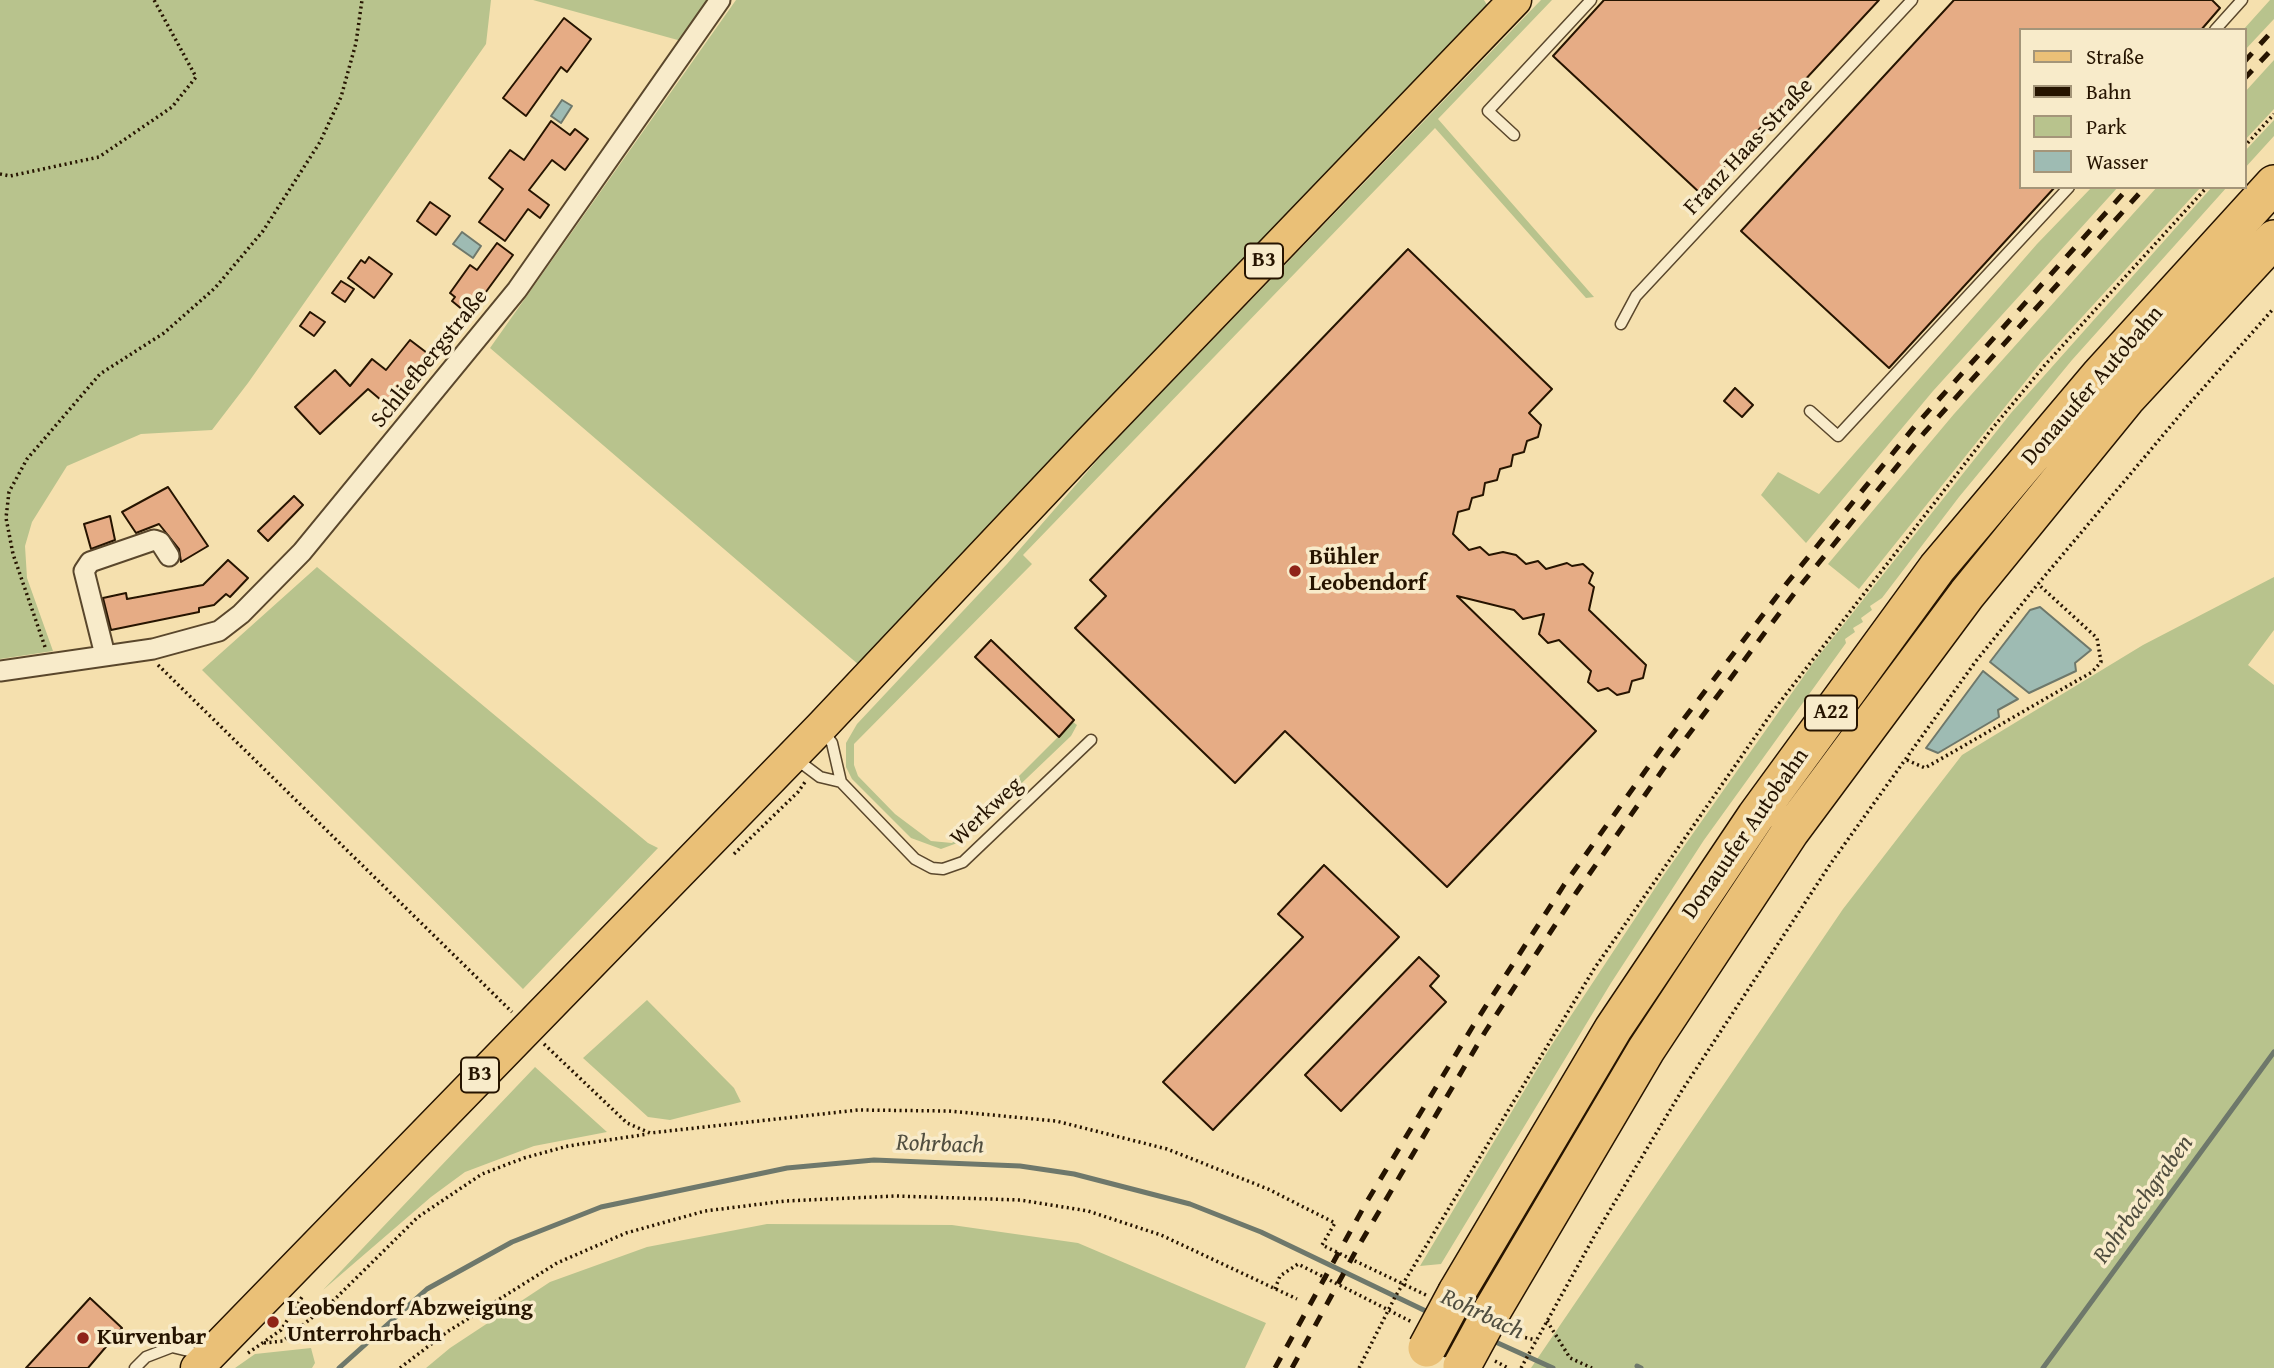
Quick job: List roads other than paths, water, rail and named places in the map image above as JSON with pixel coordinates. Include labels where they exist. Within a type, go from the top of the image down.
[{"type":"highway","name":"Donauufer Autobahn","points":[[1422,1358],[1457,1292],[1620,1018],[1756,816],[1937,568],[2100,375],[2274,184]]},
{"type":"highway","name":"Donauufer Autobahn","points":[[1461,1367],[1646,1050],[1790,832],[1967,594],[2126,399],[2274,239]]},
{"type":"main road","name":"B3","points":[[210,1355],[821,727],[1090,442],[1515,0]]},
{"type":"street","name":"Schliefbergstraße","points":[[0,671],[153,649],[219,631],[269,588],[302,552],[517,290],[720,0]]},
{"type":"street","points":[[105,655],[84,571],[90,562],[154,540],[160,542],[169,556]]},
{"type":"lane","points":[[1514,135],[1488,111],[1591,0]]},
{"type":"lane","name":"Franz Haas-Straße","points":[[1621,324],[1636,296],[1912,0]]},
{"type":"lane","points":[[2217,28],[2242,0]]},
{"type":"lane","points":[[1810,411],[1838,436],[2067,189]]},
{"type":"lane","points":[[792,756],[820,777],[841,782],[832,743],[821,727]]},
{"type":"lane","name":"Werkweg","points":[[841,782],[915,859],[922,864],[943,869],[963,862],[1091,740]]},
{"type":"lane","points":[[135,1368],[146,1357],[172,1348],[210,1355]]},
{"type":"water","points":[[562,100],[572,106],[561,123],[551,116]]},
{"type":"water","points":[[462,232],[481,246],[473,258],[453,244]]},
{"type":"water","points":[[2040,607],[2091,650],[2075,663],[2076,671],[2029,693],[1990,662],[2030,610]]},
{"type":"water","points":[[1983,671],[2018,699],[1998,710],[1999,717],[1938,753],[1926,748]]},
{"type":"waterway","name":"Rohrbachgraben","points":[[2043,1368],[2274,1052]]},
{"type":"waterway","name":"Rohrbach","points":[[339,1368],[427,1289],[512,1242],[601,1207],[787,1168],[874,1160],[1020,1166],[1074,1174],[1190,1204],[1261,1232],[1432,1314]]},
{"type":"waterway","name":"Rohrbach","points":[[1489,1339],[1553,1368]]},
{"type":"waterway","name":"Rohrbachgraben","points":[[1637,1366],[1641,1368]]},
{"type":"railway","points":[[2246,60],[2274,29]]},
{"type":"railway","points":[[2246,77],[2274,47]]},
{"type":"railway","points":[[1275,1368],[1366,1203],[1473,1026],[1564,885],[1661,749],[1787,583],[1915,426],[2127,189]]},
{"type":"railway","points":[[1292,1368],[1358,1247],[1485,1032],[1576,893],[1671,758],[1796,591],[1924,433],[2143,189]]},
{"type":"place","name":"Bühler Leobendorf","points":[[1295,571]]},
{"type":"place","name":"Leobendorf Abzweigung Unterrohrbach","points":[[273,1322]]},
{"type":"place","name":"Kurvenbar","points":[[83,1338]]}]
